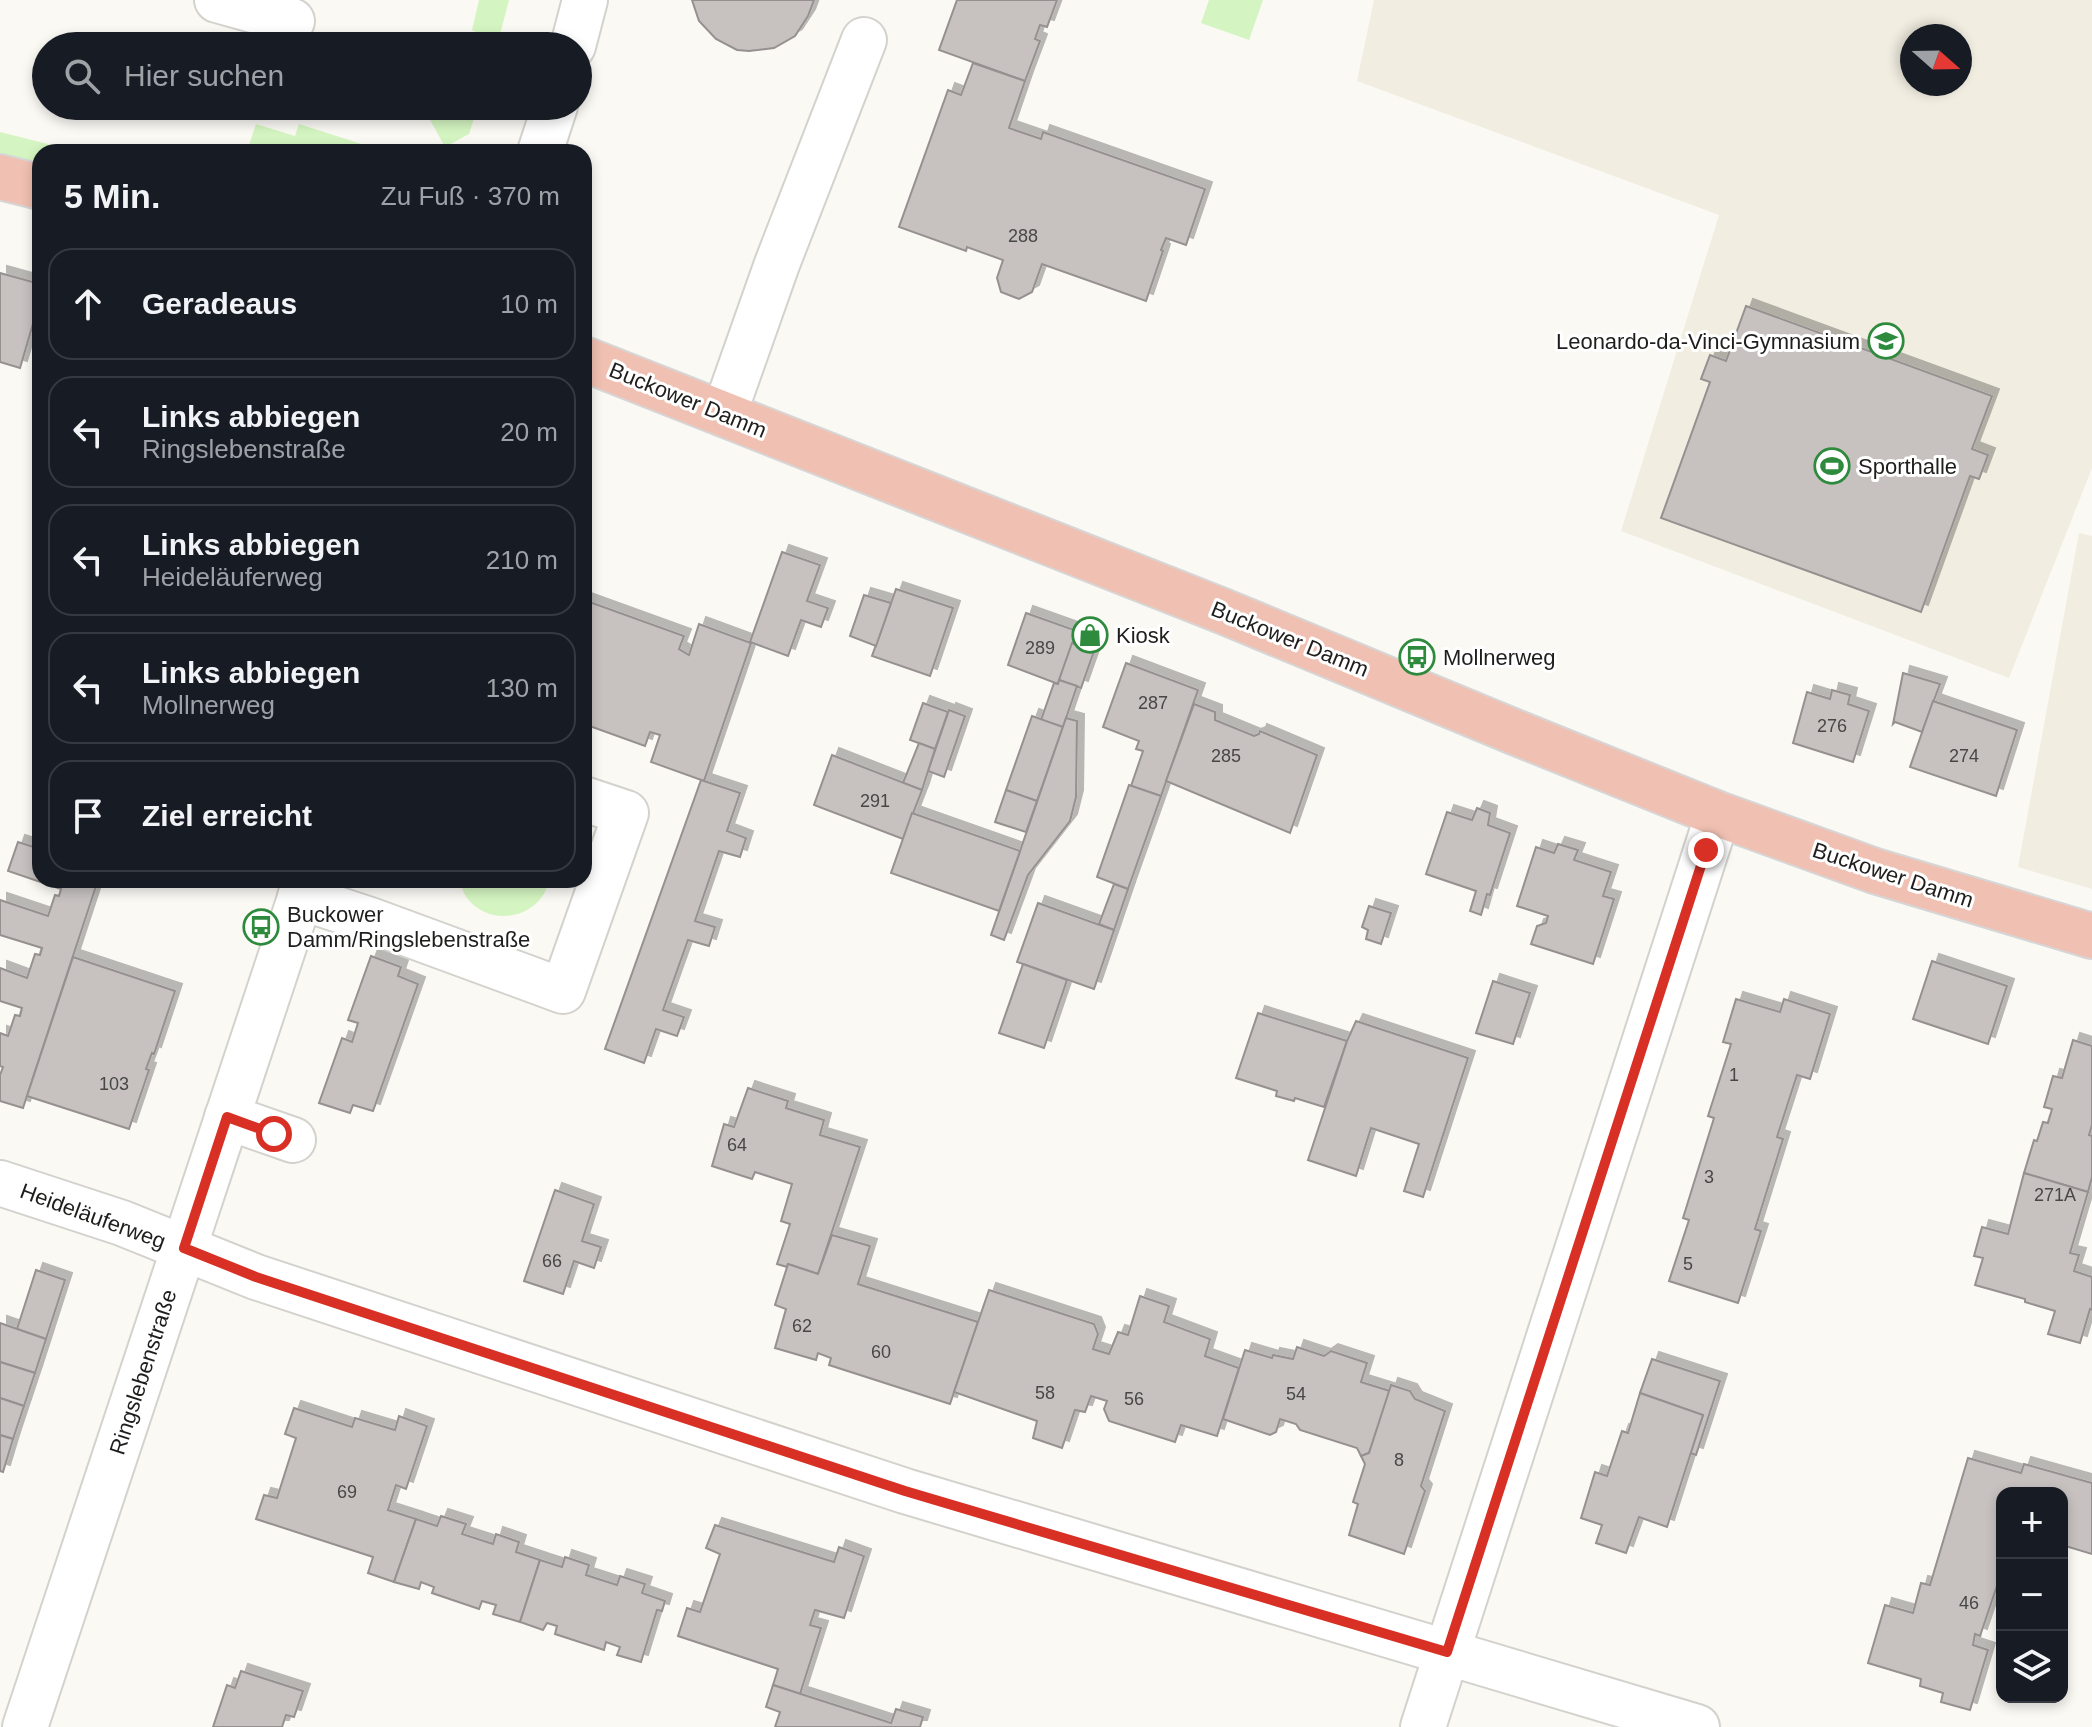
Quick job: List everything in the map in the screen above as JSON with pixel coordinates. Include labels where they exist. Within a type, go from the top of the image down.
[{"type":"main road","points":[[0,177],[32,185]]},
{"type":"main road","name":"Buckower Damm","points":[[592,362],[1238,618],[1718,814],[1875,871],[2092,936]]},
{"type":"street","points":[[217,0],[292,21]]},
{"type":"street","points":[[577,32],[585,0]]},
{"type":"street","points":[[724,414],[777,264],[864,40]]},
{"type":"street","points":[[543,144],[550,120]]},
{"type":"street","points":[[303,889],[370,920],[563,991],[626,813],[592,802]]},
{"type":"street","points":[[1423,1727],[1718,814]]},
{"type":"street","name":"Ringslebenstraße","points":[[25,1727],[303,889]]},
{"type":"street","points":[[227,1117],[293,1140]]},
{"type":"street","name":"Heideläuferweg","points":[[0,1183],[122,1223],[256,1277],[905,1491],[1697,1727]]},
{"type":"shaded area","name":"Leonardo-da-Vinci-Gymnasium","points":[[1374,0],[2092,0],[2092,468],[2009,678],[1621,531],[1719,215],[1357,81]]},
{"type":"shaded area","points":[[2079,533],[2092,536],[2092,889],[2018,867]]},
{"type":"green space","points":[[479,0],[509,0],[501,32],[472,30]]},
{"type":"green space","points":[[1209,0],[1263,0],[1249,40],[1201,23]]},
{"type":"green space","points":[[430,120],[474,120],[469,134],[451,144],[443,144]]},
{"type":"green space","points":[[256,124],[295,136],[299,124],[362,144],[249,144]]},
{"type":"green space","points":[[0,132],[48,144],[32,144],[32,166],[0,158]]},
{"type":"green space","points":[[462,888],[546,888],[536,903],[514,915],[489,914],[477,908]]},
{"type":"building","points":[[692,0],[814,0],[795,36],[774,48],[749,51],[737,50],[716,39],[699,21]]},
{"type":"building","points":[[957,0],[1057,0],[1047,27],[1040,25],[1035,39],[1040,41],[1025,81],[939,50]]},
{"type":"building","points":[[973,63],[1025,81],[1009,128],[1041,139],[1043,132],[1205,189],[1186,245],[1166,238],[1146,301],[1042,264],[1032,292],[1019,299],[1001,292],[997,278],[1003,260],[967,247],[966,251],[899,227],[948,90],[961,95]]},
{"type":"building","points":[[0,273],[32,282],[32,327],[20,368],[0,362]]},
{"type":"building","name":"Sporthalle","points":[[1746,306],[1992,396],[1972,449],[1988,455],[1979,479],[1970,476],[1921,612],[1661,518],[1710,382],[1701,379],[1710,355],[1726,361]]},
{"type":"building","points":[[782,552],[820,565],[807,601],[828,608],[821,627],[801,620],[788,656],[750,642]]},
{"type":"building","points":[[896,589],[953,608],[930,676],[872,656]]},
{"type":"building","points":[[864,595],[891,603],[876,646],[850,636]]},
{"type":"building","points":[[592,603],[684,636],[679,649],[689,655],[699,624],[751,643],[704,781],[651,762],[660,735],[650,732],[645,746],[592,727]]},
{"type":"building","points":[[1026,613],[1077,631],[1058,684],[1008,665]]},
{"type":"building","points":[[1072,643],[1094,651],[1081,688],[1059,680]]},
{"type":"building","points":[[1126,663],[1198,690],[1161,796],[1131,786],[1143,751],[1136,749],[1139,741],[1103,727]]},
{"type":"building","points":[[1903,673],[1940,684],[1922,732],[1895,722],[1893,724]]},
{"type":"building","points":[[1059,680],[1077,686],[1063,727],[1041,720],[1054,683],[1058,684]]},
{"type":"building","points":[[1832,690],[1850,695],[1848,704],[1869,711],[1853,762],[1793,743],[1807,692],[1830,699]]},
{"type":"building","points":[[1933,701],[2017,730],[1996,796],[1910,767]]},
{"type":"building","points":[[923,703],[948,712],[935,749],[910,740]]},
{"type":"building","points":[[1194,704],[1215,712],[1215,720],[1254,736],[1260,731],[1317,755],[1290,833],[1166,781]]},
{"type":"building","points":[[949,710],[965,716],[944,777],[928,771]]},
{"type":"building","points":[[1032,716],[1063,727],[1037,801],[1006,790]]},
{"type":"building","points":[[1066,718],[1077,721],[1076,797],[1070,821],[1028,875],[1004,940],[991,935]]},
{"type":"building","points":[[919,743],[935,749],[922,790],[903,783]]},
{"type":"building","points":[[832,755],[922,790],[903,839],[814,805]]},
{"type":"building","points":[[701,780],[740,793],[727,831],[746,838],[740,857],[719,851],[695,921],[715,927],[709,946],[688,940],[663,1010],[684,1017],[677,1036],[656,1029],[644,1063],[605,1049]]},
{"type":"building","points":[[1129,785],[1161,796],[1128,889],[1097,877]]},
{"type":"building","points":[[1006,790],[1037,801],[1026,832],[995,822]]},
{"type":"building","points":[[1477,808],[1490,813],[1488,825],[1510,833],[1481,915],[1470,911],[1476,891],[1426,874],[1447,812],[1472,820]]},
{"type":"building","points":[[912,813],[1020,851],[999,911],[891,873]]},
{"type":"building","points":[[18,842],[32,846],[32,879],[8,871]]},
{"type":"building","points":[[1558,844],[1578,850],[1574,860],[1611,872],[1603,896],[1614,899],[1593,964],[1531,944],[1537,926],[1546,923],[1548,916],[1517,906],[1536,847],[1554,853]]},
{"type":"building","points":[[1114,884],[1128,889],[1114,930],[1099,924]]},
{"type":"building","points":[[58,888],[95,888],[23,1108],[0,1101],[3,1067],[0,1066],[0,1033],[8,1036],[15,1015],[20,1016],[22,1008],[0,1001],[0,968],[27,978],[35,954],[40,955],[42,948],[0,935],[0,900],[48,916],[55,895],[59,896],[61,889]]},
{"type":"building","points":[[1038,903],[1114,930],[1094,989],[1017,962]]},
{"type":"building","points":[[1369,906],[1391,913],[1381,944],[1366,939],[1368,930],[1362,927]]},
{"type":"building","points":[[371,956],[401,967],[398,976],[418,984],[373,1111],[353,1105],[350,1113],[319,1103],[342,1038],[352,1042],[358,1023],[348,1020]]},
{"type":"building","points":[[73,957],[175,991],[146,1069],[149,1070],[129,1129],[27,1096]]},
{"type":"building","points":[[1932,961],[2007,986],[1988,1044],[1913,1019]]},
{"type":"building","points":[[1023,964],[1067,980],[1044,1048],[999,1033]]},
{"type":"building","points":[[1493,981],[1530,993],[1513,1044],[1476,1033]]},
{"type":"building","points":[[1736,999],[1780,1012],[1784,999],[1830,1014],[1810,1079],[1797,1075],[1777,1137],[1783,1139],[1755,1229],[1761,1231],[1738,1303],[1669,1281],[1689,1220],[1683,1218],[1714,1118],[1708,1116],[1731,1044],[1723,1042]]},
{"type":"building","points":[[1258,1013],[1347,1041],[1324,1107],[1276,1096],[1277,1091],[1236,1078]]},
{"type":"building","points":[[1356,1021],[1468,1058],[1423,1197],[1404,1191],[1419,1144],[1371,1128],[1356,1176],[1308,1160]]},
{"type":"building","points":[[2073,1040],[2092,1046],[2092,1125],[2089,1135],[2092,1136],[2092,1177],[2088,1192],[2024,1173],[2034,1140],[2037,1141],[2043,1122],[2048,1123],[2052,1109],[2044,1107],[2053,1076],[2062,1078]]},
{"type":"building","points":[[748,1088],[788,1101],[786,1108],[824,1120],[820,1135],[860,1147],[818,1274],[788,1264],[787,1267],[777,1264],[790,1224],[781,1221],[792,1184],[755,1172],[752,1179],[712,1166],[724,1124],[734,1127]]},
{"type":"building","points":[[2024,1173],[2088,1192],[2070,1253],[2079,1255],[2074,1271],[2092,1277],[2092,1310],[2080,1343],[2048,1334],[2055,1311],[1975,1285],[1983,1258],[1974,1256],[1982,1227],[2008,1234]]},
{"type":"building","points":[[555,1190],[594,1204],[582,1241],[601,1247],[594,1268],[574,1261],[563,1294],[524,1281]]},
{"type":"building","points":[[832,1235],[870,1246],[858,1284],[978,1322],[950,1404],[829,1365],[831,1358],[818,1353],[816,1360],[775,1348],[786,1309],[775,1305],[788,1264],[818,1274]]},
{"type":"building","points":[[36,1270],[65,1280],[46,1339],[17,1329]]},
{"type":"building","points":[[989,1290],[1094,1324],[1098,1334],[1093,1349],[1109,1354],[1118,1332],[1128,1335],[1140,1296],[1169,1306],[1164,1322],[1210,1339],[1205,1356],[1239,1368],[1217,1436],[1181,1425],[1175,1442],[1109,1421],[1104,1409],[1107,1401],[1091,1396],[1085,1412],[1075,1410],[1062,1448],[1033,1438],[1037,1421],[954,1392]]},
{"type":"building","points":[[0,1323],[46,1339],[35,1373],[0,1362]]},
{"type":"building","points":[[1297,1347],[1324,1356],[1331,1351],[1367,1363],[1361,1382],[1390,1391],[1369,1453],[1361,1456],[1357,1448],[1300,1430],[1296,1424],[1280,1419],[1276,1432],[1270,1435],[1223,1419],[1245,1350],[1272,1358],[1273,1355],[1293,1359]]},
{"type":"building","points":[[1652,1359],[1720,1381],[1696,1455],[1690,1453],[1703,1415],[1640,1393]]},
{"type":"building","points":[[0,1362],[35,1373],[24,1406],[0,1398]]},
{"type":"building","points":[[1391,1385],[1410,1391],[1415,1399],[1445,1411],[1421,1486],[1425,1491],[1404,1554],[1349,1535],[1358,1504],[1353,1502],[1365,1464],[1361,1456],[1369,1453]]},
{"type":"building","points":[[1640,1393],[1703,1415],[1667,1527],[1639,1517],[1626,1553],[1596,1543],[1602,1525],[1581,1518],[1595,1472],[1607,1476],[1622,1431],[1628,1433]]},
{"type":"building","points":[[0,1398],[24,1406],[13,1439],[0,1435]]},
{"type":"building","points":[[294,1408],[352,1427],[355,1418],[395,1430],[399,1416],[427,1426],[406,1489],[396,1485],[388,1510],[416,1519],[394,1582],[368,1573],[373,1557],[256,1519],[264,1495],[277,1498],[296,1438],[285,1434]]},
{"type":"building","points":[[0,1435],[13,1439],[3,1472],[0,1471]]},
{"type":"building","points":[[1968,1458],[2021,1473],[2024,1464],[2092,1483],[2092,1554],[2068,1547],[2068,1487],[1996,1487],[1996,1589],[1980,1636],[1975,1634],[1973,1645],[1988,1650],[1970,1710],[1941,1702],[1943,1693],[1920,1686],[1921,1679],[1868,1663],[1885,1605],[1913,1613],[1921,1583],[1930,1585]]},
{"type":"building","points":[[441,1516],[466,1524],[462,1534],[493,1544],[496,1534],[519,1542],[516,1552],[540,1560],[520,1622],[493,1614],[496,1605],[482,1601],[479,1609],[432,1593],[434,1587],[421,1582],[419,1589],[394,1582],[416,1519],[437,1526]]},
{"type":"building","points":[[715,1525],[834,1562],[839,1547],[864,1556],[844,1618],[815,1610],[810,1625],[821,1628],[800,1694],[773,1685],[778,1669],[678,1636],[687,1608],[700,1612],[720,1554],[706,1548]]},
{"type":"building","points":[[565,1557],[589,1565],[586,1575],[617,1585],[620,1576],[645,1584],[642,1593],[665,1601],[662,1611],[657,1610],[641,1662],[617,1655],[620,1647],[606,1642],[604,1650],[555,1634],[557,1626],[547,1623],[543,1630],[520,1622],[540,1560],[562,1567]]},
{"type":"building","points":[[241,1671],[303,1691],[294,1717],[286,1715],[282,1727],[213,1727],[227,1685],[235,1688]]},
{"type":"building","points":[[773,1685],[891,1723],[896,1709],[923,1717],[920,1727],[775,1727],[780,1712],[766,1707]]},
{"type":"place","name":"Leonardo-da-Vinci-Gymnasium","points":[[1886,341]]},
{"type":"place","name":"Sporthalle","points":[[1832,466]]},
{"type":"place","name":"Kiosk","points":[[1090,635]]},
{"type":"place","name":"Mollnerweg","points":[[1417,657]]},
{"type":"place","name":"Buckower Damm/Ringslebenstraße","points":[[261,927]]},
{"type":"route","points":[[274,1134],[227,1117],[184,1248],[256,1277],[905,1491],[1447,1652],[1706,850]]}]
